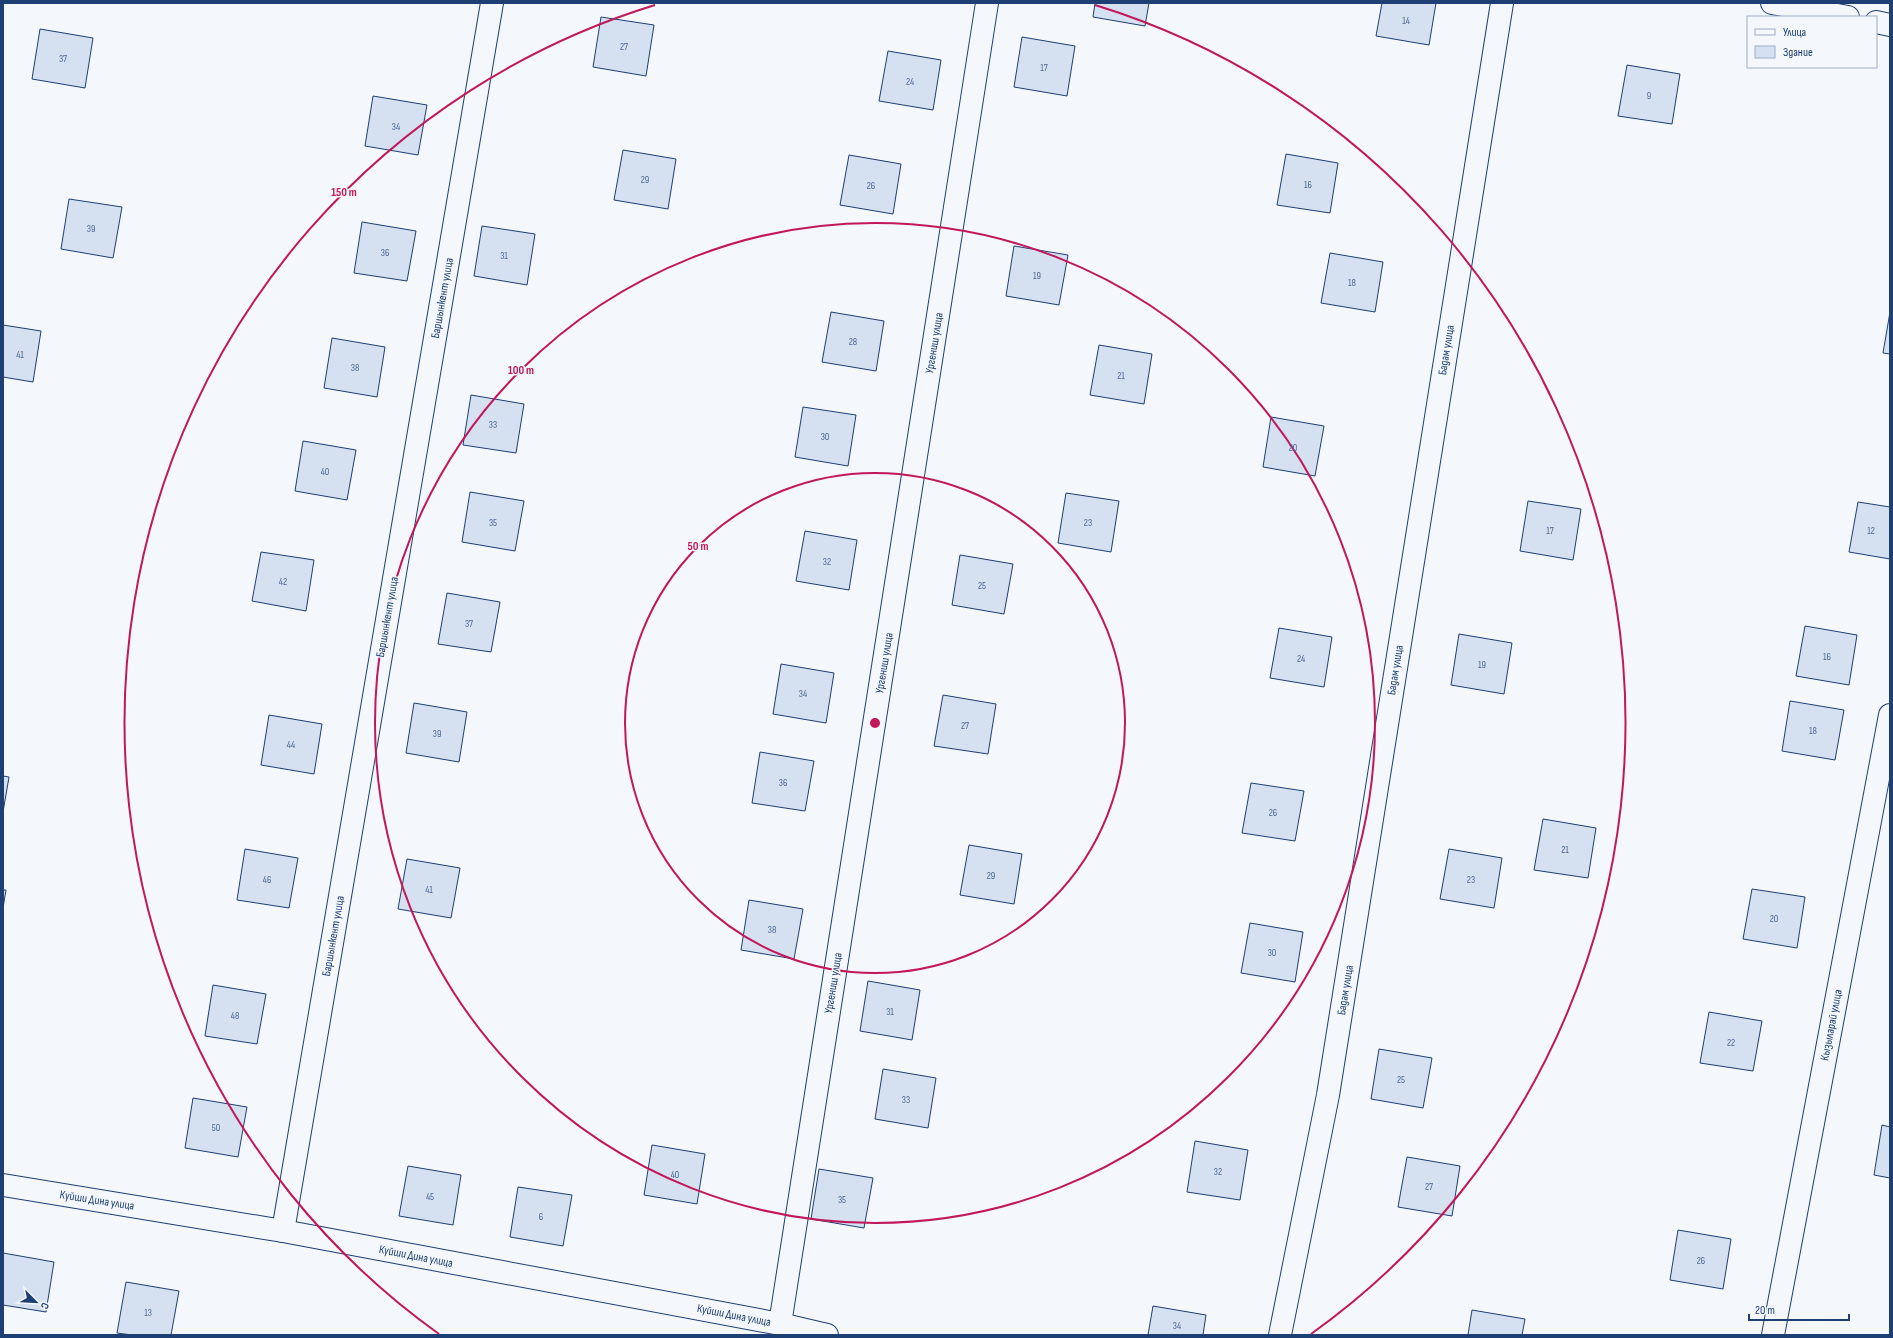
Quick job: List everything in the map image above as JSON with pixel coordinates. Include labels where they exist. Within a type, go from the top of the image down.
[{"type":"street","name":"Баршынкент улица","points":[[282,1231],[492,3]]},
{"type":"street","name":"Ургениш улица","points":[[780,1324],[987,3]]},
{"type":"street","name":"Бадам улица","points":[[1280,1335],[1328,1094],[1502,3]]},
{"type":"street","points":[[1772,3],[1843,16]]},
{"type":"street","points":[[1877,22],[1890,25]]},
{"type":"street","name":"Кызыларай улица","points":[[1773,1335],[1890,715]]},
{"type":"street","name":"Куйши Дина улица","points":[[3,1185],[282,1231],[780,1324],[827,1335]]},
{"type":"building","points":[[1095,3],[1149,3],[1145,26],[1093,17]]},
{"type":"building","points":[[1382,3],[1436,3],[1429,45],[1376,36]]},
{"type":"building","points":[[601,17],[654,25],[646,76],[593,67]]},
{"type":"building","points":[[40,29],[93,38],[85,88],[32,79]]},
{"type":"building","points":[[1022,37],[1075,46],[1067,96],[1014,87]]},
{"type":"building","points":[[888,51],[941,60],[933,110],[879,101]]},
{"type":"building","points":[[1627,65],[1680,74],[1672,124],[1618,116]]},
{"type":"building","points":[[373,96],[427,105],[418,155],[365,146]]},
{"type":"building","points":[[623,150],[676,159],[668,209],[614,200]]},
{"type":"building","points":[[1286,154],[1338,163],[1330,213],[1277,205]]},
{"type":"building","points":[[849,155],[901,164],[893,214],[840,205]]},
{"type":"building","points":[[69,199],[122,207],[113,258],[61,249]]},
{"type":"building","points":[[362,222],[416,231],[407,281],[354,273]]},
{"type":"building","points":[[482,226],[535,234],[527,285],[474,276]]},
{"type":"building","points":[[1014,246],[1068,255],[1059,305],[1006,296]]},
{"type":"building","points":[[1330,253],[1383,262],[1375,312],[1321,303]]},
{"type":"building","points":[[831,312],[884,321],[876,371],[822,362]]},
{"type":"building","points":[[1890,312],[1890,354],[1883,353]]},
{"type":"building","points":[[3,325],[41,331],[33,382],[3,377]]},
{"type":"building","points":[[332,338],[385,347],[377,397],[324,388]]},
{"type":"building","points":[[1099,345],[1152,354],[1144,404],[1090,395]]},
{"type":"building","points":[[471,395],[524,404],[516,453],[463,445]]},
{"type":"building","points":[[803,407],[856,415],[848,466],[795,457]]},
{"type":"building","points":[[1271,417],[1324,426],[1315,476],[1263,467]]},
{"type":"building","points":[[303,441],[356,450],[347,500],[295,491]]},
{"type":"building","points":[[470,492],[524,501],[515,551],[462,542]]},
{"type":"building","points":[[1066,493],[1119,501],[1111,552],[1058,543]]},
{"type":"building","points":[[1528,501],[1581,509],[1573,560],[1520,551]]},
{"type":"building","points":[[1858,502],[1890,507],[1890,559],[1849,552]]},
{"type":"building","points":[[805,531],[857,540],[849,590],[796,581]]},
{"type":"building","points":[[261,552],[314,560],[306,611],[252,601]]},
{"type":"building","points":[[960,555],[1013,564],[1004,614],[952,605]]},
{"type":"building","points":[[447,593],[500,602],[491,652],[438,644]]},
{"type":"building","points":[[1805,626],[1857,635],[1849,685],[1796,676]]},
{"type":"building","points":[[1279,628],[1332,637],[1324,687],[1270,678]]},
{"type":"building","points":[[1459,634],[1512,643],[1504,694],[1451,685]]},
{"type":"building","points":[[781,664],[834,673],[826,723],[773,714]]},
{"type":"building","points":[[943,695],[996,704],[988,754],[934,746]]},
{"type":"building","points":[[1790,701],[1844,710],[1835,760],[1782,751]]},
{"type":"building","points":[[414,703],[467,712],[459,762],[406,753]]},
{"type":"building","points":[[269,715],[322,724],[314,774],[261,765]]},
{"type":"building","points":[[760,752],[814,761],[805,811],[752,803]]},
{"type":"building","points":[[3,776],[9,777],[3,812]]},
{"type":"building","points":[[1251,783],[1304,791],[1295,841],[1242,833]]},
{"type":"building","points":[[1543,819],[1596,828],[1588,878],[1534,870]]},
{"type":"building","points":[[969,845],[1022,854],[1014,904],[960,895]]},
{"type":"building","points":[[245,849],[298,858],[289,908],[237,900]]},
{"type":"building","points":[[1449,849],[1502,858],[1494,908],[1440,899]]},
{"type":"building","points":[[407,859],[460,868],[451,918],[398,909]]},
{"type":"building","points":[[1752,889],[1805,897],[1797,948],[1743,939]]},
{"type":"building","points":[[3,890],[6,890],[3,908]]},
{"type":"building","points":[[749,900],[803,909],[794,959],[741,950]]},
{"type":"building","points":[[1250,923],[1303,932],[1295,982],[1241,973]]},
{"type":"building","points":[[868,981],[920,990],[912,1040],[860,1031]]},
{"type":"building","points":[[213,985],[266,994],[257,1044],[205,1036]]},
{"type":"building","points":[[1709,1012],[1762,1021],[1753,1071],[1700,1063]]},
{"type":"building","points":[[1379,1049],[1432,1058],[1423,1108],[1371,1099]]},
{"type":"building","points":[[883,1069],[936,1078],[928,1128],[875,1119]]},
{"type":"building","points":[[193,1098],[247,1107],[238,1157],[185,1148]]},
{"type":"building","points":[[1882,1125],[1890,1127],[1890,1178],[1874,1175]]},
{"type":"building","points":[[1195,1141],[1248,1150],[1240,1200],[1187,1192]]},
{"type":"building","points":[[652,1145],[705,1154],[697,1204],[644,1195]]},
{"type":"building","points":[[1407,1157],[1460,1166],[1452,1216],[1398,1207]]},
{"type":"building","points":[[408,1166],[461,1175],[453,1225],[399,1216]]},
{"type":"building","points":[[819,1169],[873,1178],[864,1228],[811,1219]]},
{"type":"building","points":[[518,1187],[572,1195],[563,1246],[510,1237]]},
{"type":"building","points":[[1678,1230],[1731,1239],[1723,1289],[1670,1280]]},
{"type":"building","points":[[3,1253],[54,1262],[46,1312],[3,1305]]},
{"type":"building","points":[[126,1282],[179,1291],[171,1335],[132,1335],[117,1333]]},
{"type":"building","points":[[1153,1306],[1206,1315],[1203,1335],[1148,1335]]},
{"type":"building","points":[[1472,1310],[1525,1319],[1522,1335],[1468,1335]]}]
